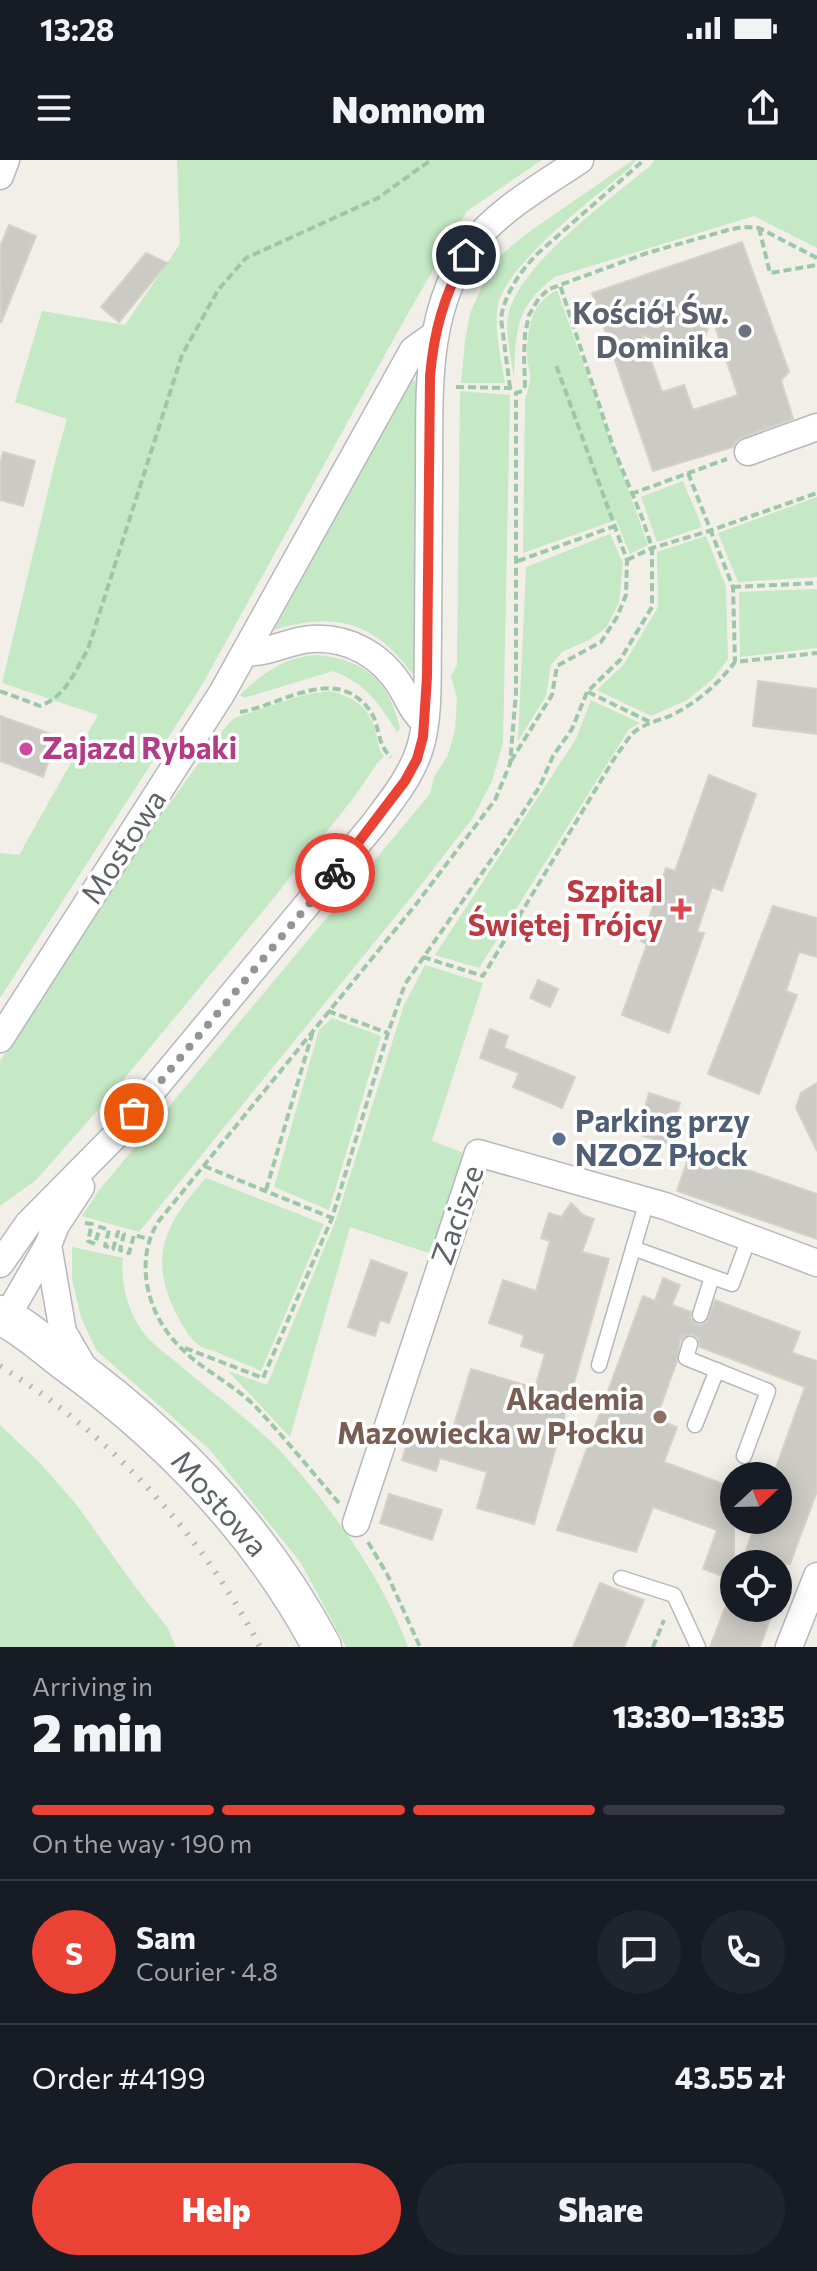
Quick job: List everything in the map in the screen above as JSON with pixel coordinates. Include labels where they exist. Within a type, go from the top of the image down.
[{"type":"main road","name":"Mostowa","points":[[3,1317],[93,1381],[168,1445],[228,1508],[271,1564],[322,1647]]},
{"type":"street","points":[[0,176],[6,160]]},
{"type":"street","name":"Mostowa","points":[[0,1264],[28,1224],[114,1137],[373,825],[414,765],[425,723],[430,376],[434,335],[448,290],[479,236],[495,220],[580,160]]},
{"type":"street","name":"Mostowa","points":[[0,1039],[222,693],[413,350],[434,335]]},
{"type":"street","points":[[748,452],[817,427]]},
{"type":"street","points":[[246,652],[262,652],[310,639],[355,646],[385,667],[400,686],[413,713],[425,723]]},
{"type":"street","name":"Mostowa","points":[[3,1317],[48,1245],[56,1225],[114,1137]]},
{"type":"street","name":"Zacisze","points":[[356,1523],[478,1153],[647,1201],[817,1263]]},
{"type":"street","name":"Mostowa","points":[[0,1237],[28,1224]]},
{"type":"street","name":"Mostowa","points":[[48,1245],[63,1332],[93,1381]]},
{"type":"street","points":[[789,1647],[817,1576]]},
{"type":"lane","points":[[599,1365],[647,1201]]},
{"type":"lane","points":[[633,1248],[732,1284],[749,1238]]},
{"type":"lane","points":[[700,1315],[712,1277]]},
{"type":"lane","points":[[690,1344],[686,1358],[768,1391],[744,1456]]},
{"type":"lane","points":[[695,1425],[717,1370]]},
{"type":"lane","points":[[621,1578],[674,1595],[698,1647]]},
{"type":"path","points":[[0,691],[40,706],[52,701],[67,688],[88,649],[182,355],[218,290],[246,258],[378,198],[431,160]]},
{"type":"path","points":[[510,388],[501,318],[510,290],[537,254],[644,160]]},
{"type":"path","points":[[516,393],[525,386],[525,334],[529,315],[543,294],[560,285],[647,253],[743,227],[759,228],[817,258]]},
{"type":"path","points":[[759,228],[770,273],[817,265]]},
{"type":"path","points":[[178,1345],[263,1378],[332,1218],[405,984],[540,786],[553,756],[572,729],[587,692],[620,660],[652,607],[652,548],[613,447],[560,285]]},
{"type":"path","points":[[420,1647],[387,1574],[356,1523],[253,1404],[178,1345],[161,1322],[148,1290],[145,1267],[149,1239],[158,1222],[417,903],[495,800],[510,764],[552,695],[557,666],[601,642],[617,617],[626,595],[627,560],[556,365]]},
{"type":"path","points":[[456,387],[510,388],[516,393],[516,692],[510,764]]},
{"type":"path","points":[[631,494],[748,452]]},
{"type":"path","points":[[423,957],[483,976],[617,754],[634,731],[671,715],[704,694],[720,681],[735,662],[733,587],[688,473]]},
{"type":"path","points":[[627,560],[652,548],[817,493]]},
{"type":"path","points":[[518,561],[615,526]]},
{"type":"path","points":[[733,587],[817,583]]},
{"type":"path","points":[[735,662],[817,653]]},
{"type":"path","points":[[229,713],[327,687],[346,690],[358,697],[377,720],[383,750],[394,760],[414,765]]},
{"type":"path","points":[[587,692],[650,722]]},
{"type":"path","points":[[328,1011],[388,1033]]},
{"type":"path","points":[[266,1190],[314,1028]]},
{"type":"path","points":[[204,1166],[332,1218]]},
{"type":"path","points":[[83,1222],[92,1224],[88,1241],[95,1244],[100,1227],[109,1230],[105,1246],[113,1249],[118,1232],[124,1234],[120,1250],[129,1253],[134,1235],[149,1239]]},
{"type":"green space","points":[[177,160],[542,160],[467,211],[202,685],[0,998],[0,853],[19,855],[98,715],[2,683],[67,419],[15,402],[42,311],[125,325],[180,244]]},
{"type":"green space","points":[[636,160],[630,168],[552,233],[502,293],[497,310],[497,328],[505,383],[461,383],[470,313],[500,256],[526,234]]},
{"type":"green space","points":[[654,160],[817,160],[817,248],[754,216],[555,277],[532,299],[520,322],[514,379],[507,324],[515,297],[546,255]]},
{"type":"green space","points":[[557,290],[648,545],[630,554],[616,520],[523,553],[525,399],[530,377],[528,335],[542,301]]},
{"type":"green space","points":[[412,380],[416,382],[412,674],[384,643],[352,625],[315,622],[274,630]]},
{"type":"green space","points":[[460,391],[510,395],[503,743],[492,781],[472,819],[421,885],[139,1232],[82,1216],[100,1189],[430,794],[434,777],[448,755],[455,730],[457,699],[451,676],[457,665]]},
{"type":"green space","points":[[683,481],[702,527],[657,542],[641,497]]},
{"type":"green space","points":[[817,497],[817,577],[738,582],[718,533]]},
{"type":"green space","points":[[610,534],[623,563],[619,603],[606,628],[562,652],[551,665],[546,696],[518,741],[526,567]]},
{"type":"green space","points":[[706,536],[726,587],[728,659],[712,680],[687,700],[651,716],[597,690],[624,664],[658,607],[657,552]]},
{"type":"green space","points":[[817,589],[817,648],[740,657],[739,592]]},
{"type":"green space","points":[[318,655],[349,662],[373,676],[390,698],[400,729],[397,732],[378,703],[363,688],[333,671],[244,698],[240,695],[275,667]]},
{"type":"green space","points":[[330,691],[351,699],[367,712],[384,757],[268,905],[104,1103],[36,1180],[0,1206],[0,1061],[144,839],[222,731],[234,718],[303,695]]},
{"type":"green space","points":[[591,700],[640,723],[629,729],[479,968],[435,955],[576,739]]},
{"type":"green space","points":[[425,965],[483,983],[432,1141],[466,1154],[435,1255],[350,1227],[290,1437],[228,1371],[267,1385],[336,1220],[404,1005]]},
{"type":"green space","points":[[332,1018],[381,1036],[329,1210],[274,1187],[319,1030]]},
{"type":"green space","points":[[206,1178],[324,1224],[261,1371],[197,1344],[182,1325],[167,1293],[162,1257],[166,1240],[181,1209]]},
{"type":"green space","points":[[72,1247],[123,1258],[125,1290],[141,1329],[157,1347],[257,1429],[300,1474],[354,1544],[385,1595],[408,1647],[346,1647],[301,1563],[210,1450],[96,1350],[81,1317],[72,1279]]},
{"type":"green space","points":[[0,1425],[39,1462],[76,1504],[167,1627],[176,1647],[0,1647]]},
{"type":"building","points":[[9,225],[36,236],[1,323],[0,247]]},
{"type":"building","points":[[742,242],[789,372],[781,380],[793,419],[743,437],[733,447],[653,471],[592,293]],"holes":[[[712,317],[738,395],[693,410],[684,385],[662,392],[642,334],[697,359]]]},
{"type":"building","points":[[146,253],[167,263],[119,322],[101,307]]},
{"type":"building","points":[[3,452],[35,461],[23,506],[0,500]]},
{"type":"building","points":[[758,681],[817,689],[817,734],[753,726]]},
{"type":"building","name":"Zajazd Rybaki","points":[[0,716],[57,736],[43,777],[0,761]]},
{"type":"building","points":[[709,775],[756,794],[722,891],[712,887],[697,932],[704,933],[669,1033],[622,1015],[647,944],[641,941],[666,868],[675,871]]},
{"type":"building","points":[[773,906],[817,918],[817,957],[799,952],[786,991],[797,995],[759,1094],[708,1074]]},
{"type":"building","points":[[538,980],[558,989],[550,1007],[530,998]]},
{"type":"building","points":[[490,1029],[508,1036],[504,1048],[575,1077],[562,1108],[513,1087],[519,1073],[480,1058]]},
{"type":"building","points":[[817,1083],[817,1151],[796,1108],[801,1093]]},
{"type":"building","points":[[649,1093],[680,1103],[668,1144],[638,1134]]},
{"type":"building","points":[[691,1150],[817,1194],[817,1239],[677,1191]]},
{"type":"building","points":[[571,1203],[583,1215],[594,1219],[582,1252],[609,1259],[534,1524],[477,1508],[487,1472],[440,1458],[436,1471],[402,1460],[411,1430],[449,1442],[471,1369],[535,1388],[545,1354],[521,1346],[524,1335],[489,1323],[503,1280],[536,1291],[550,1241],[541,1238],[549,1213],[561,1217]]},
{"type":"building","points":[[371,1260],[407,1273],[389,1323],[380,1320],[375,1336],[348,1327]]},
{"type":"building","points":[[663,1278],[680,1285],[672,1305],[691,1312],[690,1318],[696,1324],[707,1322],[715,1300],[800,1332],[792,1353],[817,1361],[817,1491],[792,1559],[792,1550],[746,1550],[752,1534],[792,1534],[792,1462],[778,1462],[805,1387],[700,1347],[698,1338],[692,1334],[680,1341],[677,1361],[656,1419],[677,1427],[664,1462],[720,1483],[720,1534],[734,1534],[734,1550],[720,1550],[720,1575],[703,1569],[717,1530],[653,1507],[636,1552],[557,1530],[643,1296],[655,1301]]},
{"type":"building","points":[[389,1494],[442,1510],[432,1540],[380,1523]]},
{"type":"building","points":[[600,1583],[644,1600],[624,1647],[573,1647]]},
{"type":"building","points":[[720,1621],[769,1622],[760,1647],[710,1647]]},
{"type":"railway","points":[[0,1366],[78,1422],[149,1489],[210,1564],[260,1647]]},
{"type":"way so far","points":[[134,1113],[335,873]]},
{"type":"place","name":"Kościół Św. Dominika","points":[[745,331]]},
{"type":"place","name":"Zajazd Rybaki","points":[[26,749]]},
{"type":"place","name":"Szpital Świętej Trójcy","points":[[681,909]]},
{"type":"place","name":"Parking przy NZOZ Płock","points":[[559,1139]]},
{"type":"place","name":"Akademia Mazowiecka w Płocku","points":[[660,1417]]},
{"type":"route","points":[[335,873],[395,797],[414,765],[421,744],[427,677],[432,354],[441,308],[466,255]]}]
